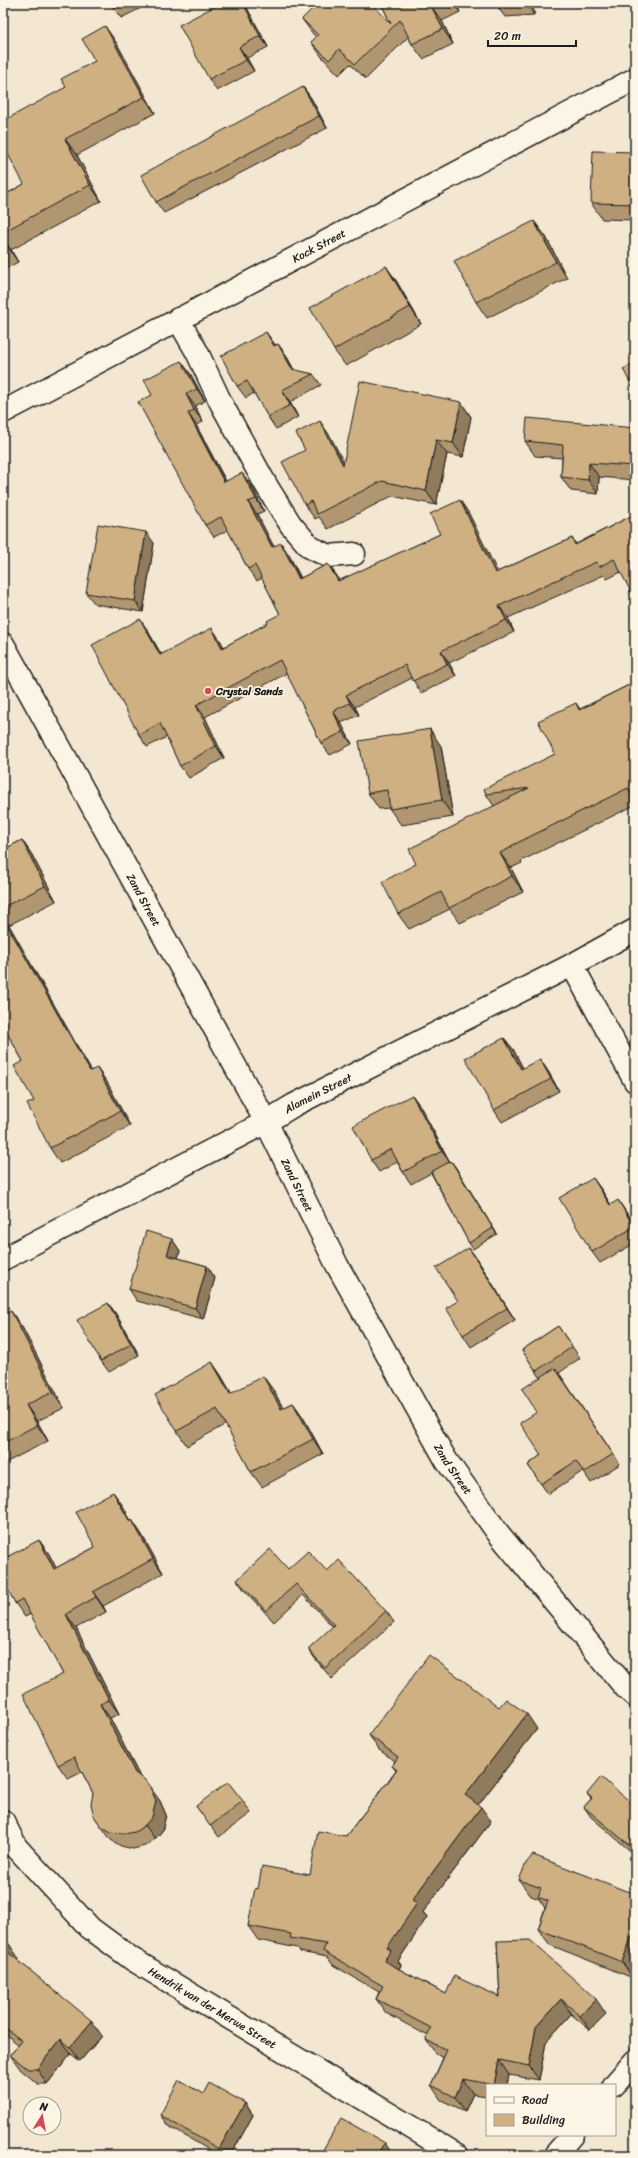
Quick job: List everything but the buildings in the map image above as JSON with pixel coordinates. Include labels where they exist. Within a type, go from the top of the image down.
[{"type":"street","name":"Kock Street","points":[[3,412],[635,79]]},
{"type":"street","points":[[178,319],[197,352],[224,410],[266,485],[291,525],[310,547],[328,556],[354,554]]},
{"type":"street","name":"Zand Street","points":[[3,644],[266,1122],[337,1265],[446,1460],[498,1533],[625,1687],[635,1696]]},
{"type":"street","name":"Alamein Street","points":[[3,1259],[266,1122],[294,1105],[572,964],[635,930]]},
{"type":"street","points":[[572,964],[635,1081]]},
{"type":"street","name":"Hendrik van der Merwe Street","points":[[3,1821],[16,1846],[90,1928],[120,1950],[457,2155]]},
{"type":"street","points":[[615,2084],[635,2061]]},
{"type":"street","points":[[555,2155],[571,2136]]},
{"type":"place","name":"Crystal Sands","points":[[208,691]]}]
